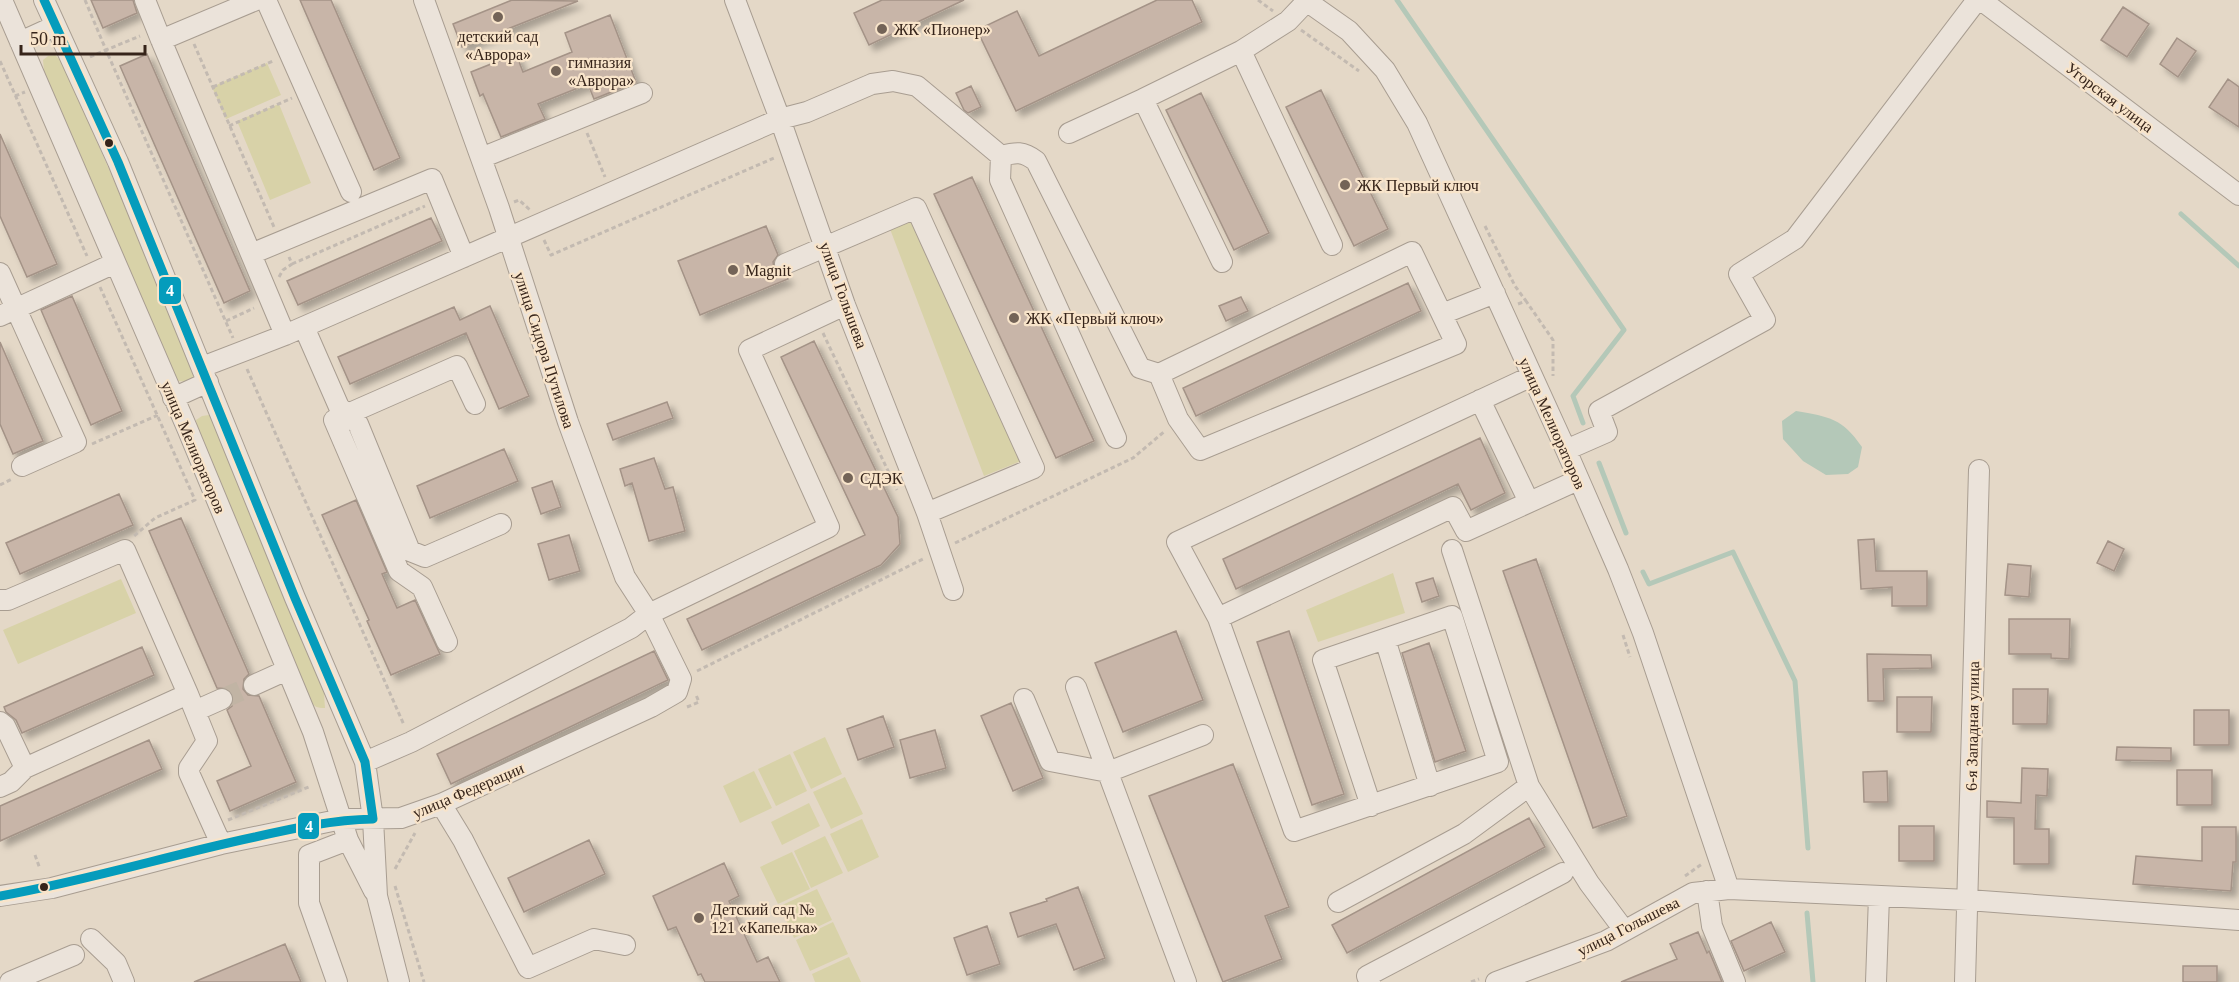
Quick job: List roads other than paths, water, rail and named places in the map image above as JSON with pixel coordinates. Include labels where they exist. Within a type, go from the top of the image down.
[{"type":"street","name":"улица Мелиораторов","points":[[2,0],[313,732],[348,840],[377,896]]},
{"type":"street","name":"улица Мелиораторов","points":[[44,0],[118,162],[295,598],[365,762],[373,819],[377,896],[399,982]]},
{"type":"street","points":[[145,0],[285,335]]},
{"type":"street","points":[[161,40],[256,0]]},
{"type":"street","points":[[266,0],[351,192]]},
{"type":"street","name":"улица Сидора Путилова","points":[[424,0],[482,158],[568,422],[625,577],[649,614],[681,679],[678,692]]},
{"type":"street","name":"улица Голышева","points":[[735,0],[780,118],[845,304],[927,513],[953,590]]},
{"type":"street","name":"улица Мелиораторов","points":[[1306,0],[1348,31],[1385,70],[1417,123],[1566,450],[1643,633],[1729,889]]},
{"type":"street","points":[[1069,133],[1241,51],[1288,21],[1306,0]]},
{"type":"street","points":[[1566,450],[1607,432],[1599,411],[1765,320],[1739,274],[1796,239],[1979,0]]},
{"type":"street","name":"Угорская улица","points":[[1979,0],[2239,195]]},
{"type":"street","points":[[20,42],[55,26]]},
{"type":"street","points":[[1241,51],[1332,245]]},
{"type":"street","points":[[173,398],[240,352],[304,327],[780,118],[807,112],[872,84],[893,81],[917,86],[1001,156]]},
{"type":"street","points":[[482,158],[642,93]]},
{"type":"street","points":[[1143,99],[1222,262]]},
{"type":"street","points":[[1001,156],[1016,152],[1026,153],[1035,161],[1140,368],[1159,374],[1412,252],[1456,344],[1200,450],[1178,419],[1159,374]]},
{"type":"street","points":[[1001,156],[1000,180],[1116,438]]},
{"type":"street","points":[[252,254],[432,179],[464,257]]},
{"type":"street","points":[[785,264],[916,208],[1034,468],[927,513]]},
{"type":"street","points":[[8,313],[115,263]]},
{"type":"street","points":[[0,273],[8,313],[76,442],[22,466]]},
{"type":"street","points":[[1442,314],[1495,293]]},
{"type":"street","points":[[365,762],[411,742],[631,628],[649,614],[829,527],[748,350],[845,304]]},
{"type":"street","points":[[304,327],[339,407],[358,424],[410,551],[425,557],[501,524]]},
{"type":"street","points":[[447,642],[422,587],[399,572],[334,420],[457,366],[475,404]]},
{"type":"street","points":[[1371,806],[1323,660],[1452,616],[1498,762],[1371,806],[1294,831],[1218,618],[1177,542],[1532,376]]},
{"type":"street","points":[[1480,400],[1529,502]]},
{"type":"street","name":"6-я Западная улица","points":[[1965,982],[1979,470]]},
{"type":"street","points":[[1218,618],[1454,507],[1466,531],[1578,480]]},
{"type":"street","points":[[0,600],[8,600],[125,550],[207,741],[188,770],[221,844]]},
{"type":"street","points":[[1452,550],[1529,786],[1589,884],[1624,930]]},
{"type":"street","points":[[1385,639],[1430,786]]},
{"type":"street","points":[[254,685],[287,670]]},
{"type":"street","points":[[1076,687],[1186,982]]},
{"type":"street","name":"улица Федерации","points":[[0,896],[52,888],[221,844],[342,819],[401,818],[441,804],[641,712],[678,692]]},
{"type":"street","points":[[0,787],[10,782],[25,768],[191,703],[222,699]]},
{"type":"street","points":[[1024,699],[1050,761],[1108,772],[1203,735]]},
{"type":"street","points":[[0,722],[5,726],[25,768]]},
{"type":"street","points":[[1338,902],[1464,834],[1529,786]]},
{"type":"street","points":[[441,804],[463,840],[532,975],[594,939],[625,945]]},
{"type":"street","points":[[337,982],[309,903],[309,855],[348,840]]},
{"type":"street","points":[[1370,982],[1367,976],[1563,873]]},
{"type":"street","name":"улица Голышева","points":[[1496,982],[1606,941],[1693,893],[1729,889],[1968,900],[2239,920]]},
{"type":"street","points":[[1707,891],[1712,926],[1735,982]]},
{"type":"street","points":[[1876,982],[1880,896]]},
{"type":"street","points":[[91,939],[116,963],[124,982]]},
{"type":"street","points":[[10,982],[74,955]]},
{"type":"waterway","points":[[1397,0],[1624,330],[1573,396],[1583,423]]},
{"type":"waterway","points":[[2181,214],[2239,266]]},
{"type":"waterway","points":[[1599,463],[1626,533]]},
{"type":"waterway","points":[[1643,572],[1649,584],[1733,552],[1795,681],[1808,848]]},
{"type":"waterway","points":[[1807,913],[1813,982]]},
{"type":"tunnel","points":[[222,699],[254,685]]},
{"type":"place","name":"детский сад «Аврора»","points":[[498,17]]},
{"type":"place","name":"ЖК «Пионер»","points":[[882,29]]},
{"type":"place","name":"гимназия «Аврора»","points":[[556,71]]},
{"type":"place","name":"ЖК Первый ключ","points":[[1345,185]]},
{"type":"place","name":"Magnit","points":[[733,270]]},
{"type":"place","name":"ЖК «Первый ключ»","points":[[1014,318]]},
{"type":"place","name":"СДЭК","points":[[848,478]]},
{"type":"place","name":"Детский сад № 121 «Капелька»","points":[[699,918]]}]
